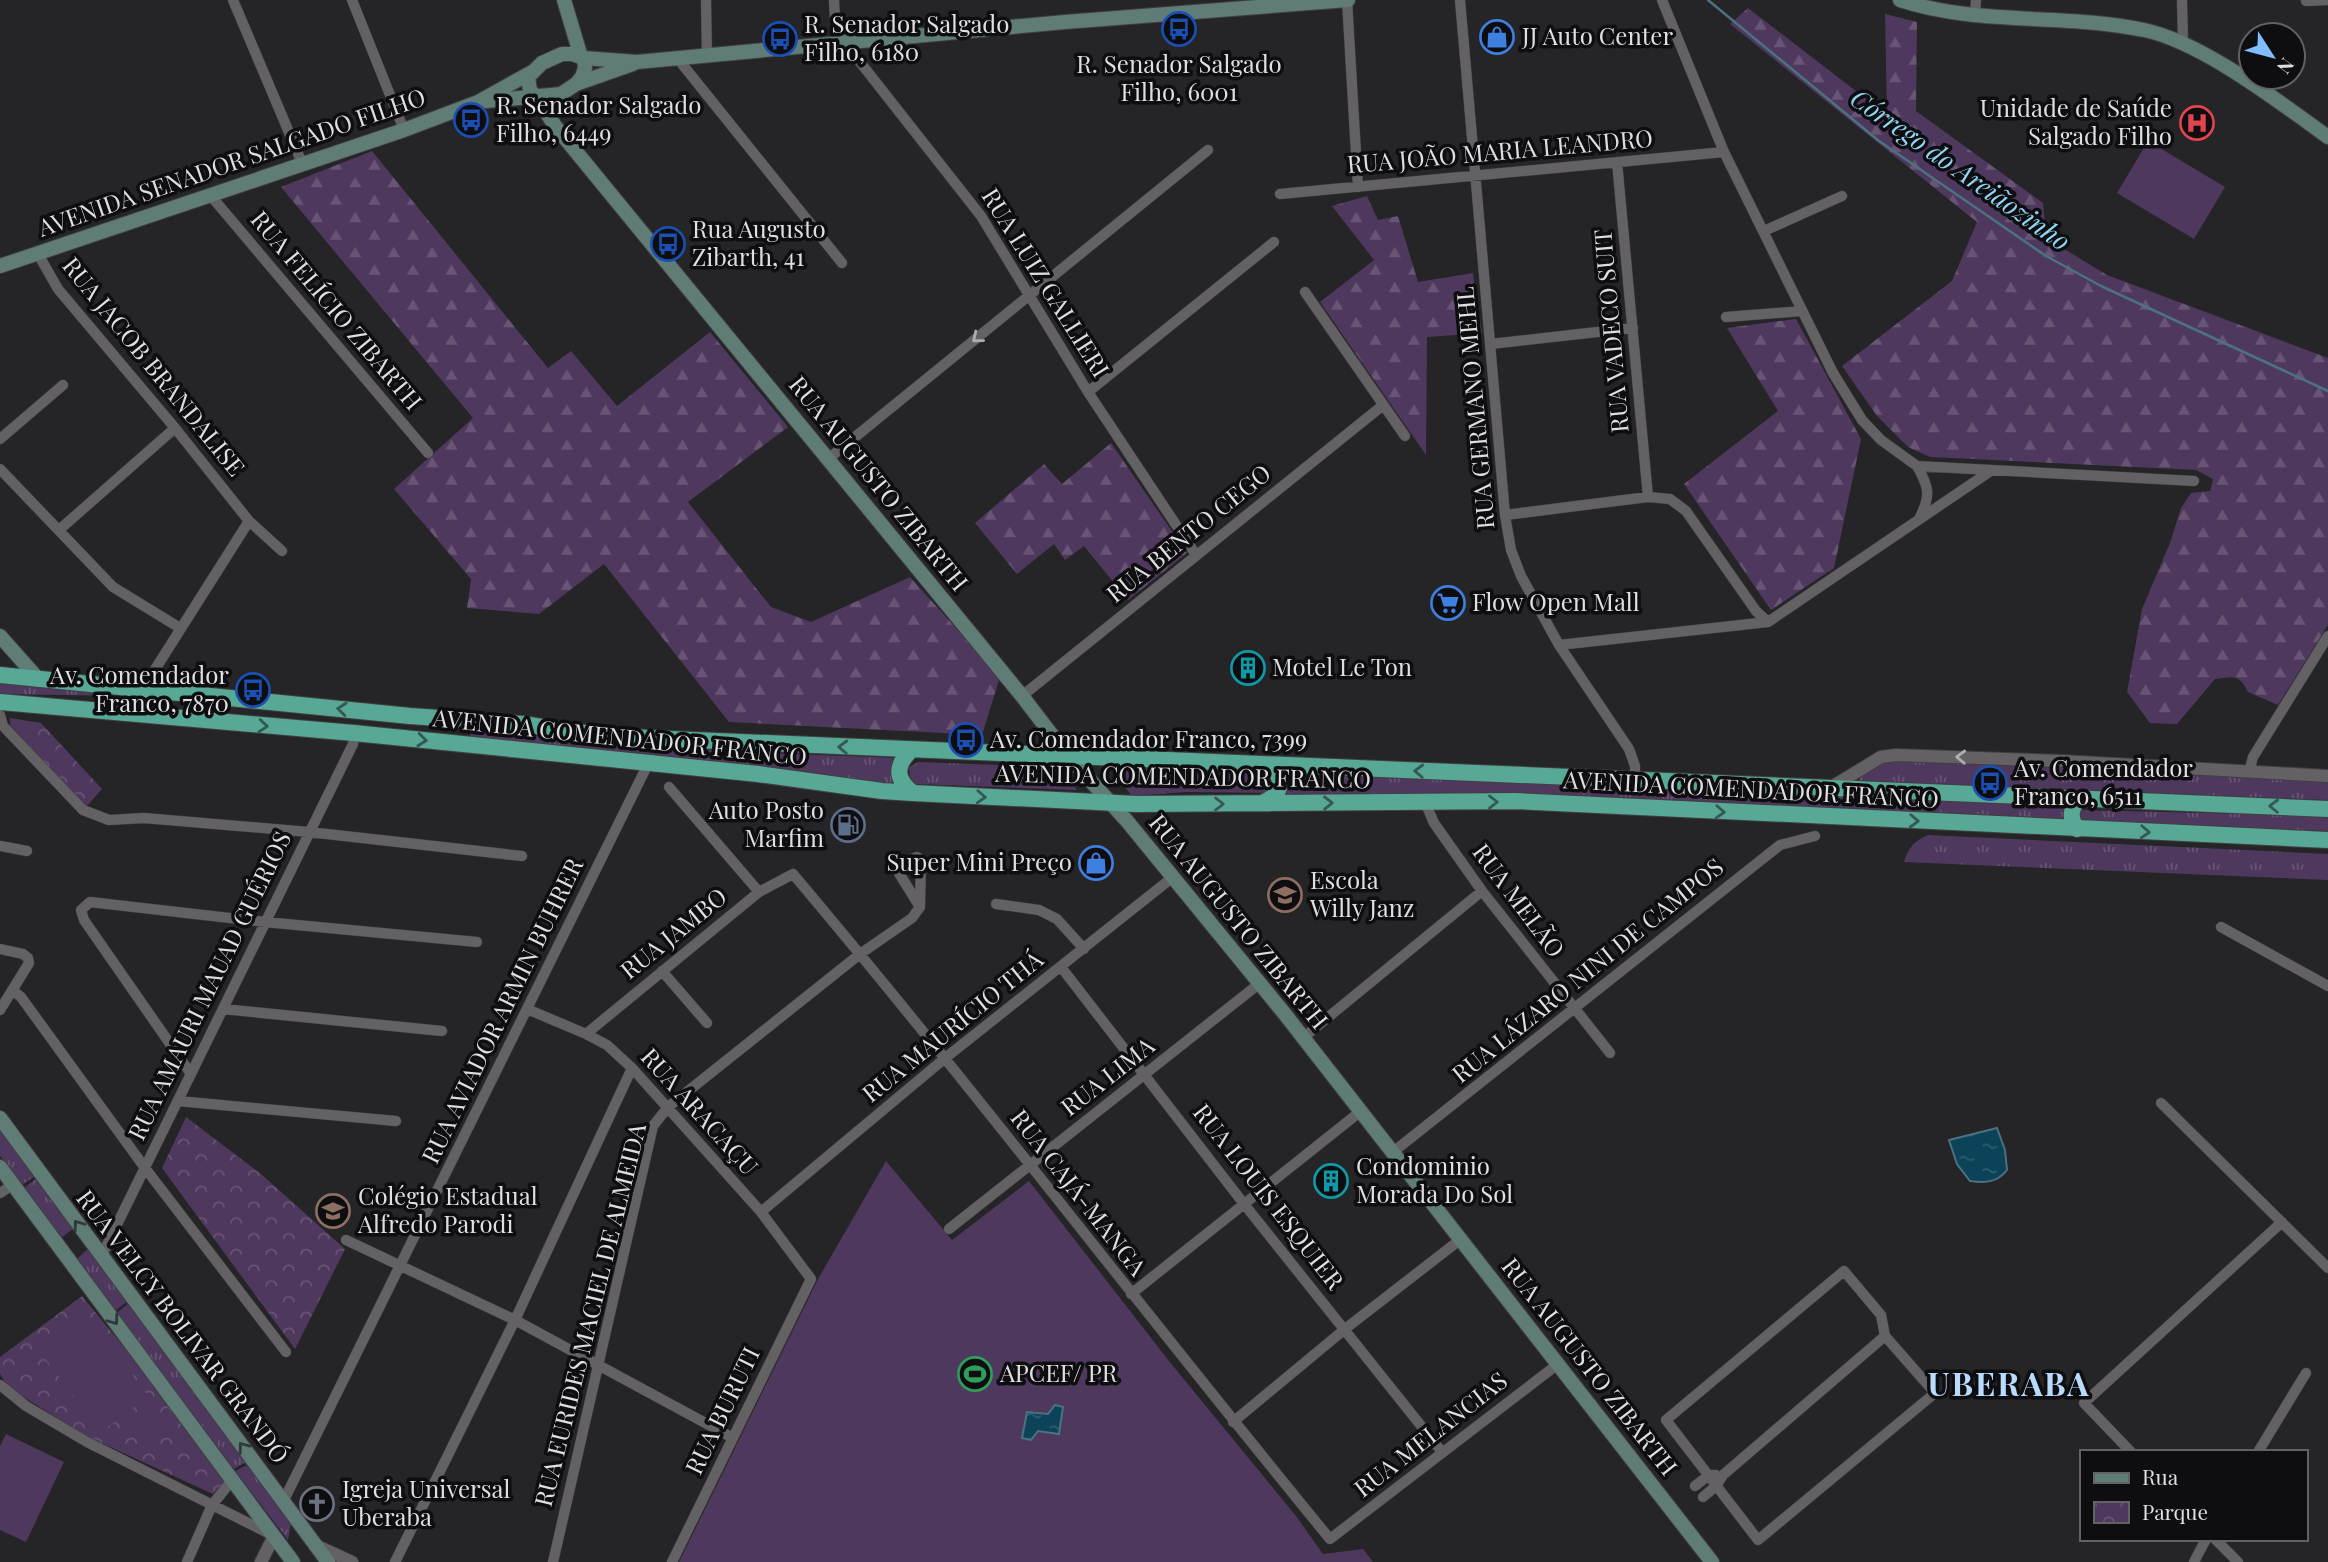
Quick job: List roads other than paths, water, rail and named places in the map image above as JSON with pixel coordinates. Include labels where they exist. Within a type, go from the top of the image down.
[{"type":"highway","name":"AVENIDA COMENDADOR FRANCO","points":[[0,675],[410,716],[523,724],[573,732],[634,737],[2328,808]]},
{"type":"highway","name":"AVENIDA COMENDADOR FRANCO","points":[[0,702],[354,733],[913,793],[1110,803],[1516,802],[2328,840]]},
{"type":"highway","points":[[354,733],[364,722],[391,724],[403,722],[410,716]]},
{"type":"highway","points":[[911,750],[901,761],[899,769],[904,785],[913,793]]},
{"type":"highway","points":[[1260,804],[1273,799],[1279,790],[1280,779],[1268,765]]},
{"type":"highway","points":[[2077,829],[2071,812],[2077,801],[2086,799]]},
{"type":"main road","points":[[555,125],[556,106],[582,77],[585,68],[564,0]]},
{"type":"main road","points":[[637,62],[554,96],[538,96],[530,91],[527,84],[532,72],[562,54],[637,62],[1274,3],[1347,0]]},
{"type":"main road","points":[[1900,0],[1929,8],[1976,7],[2146,30],[2183,43],[2234,73],[2328,137]]},
{"type":"main road","points":[[554,58],[565,47],[569,37],[569,21]]},
{"type":"main road","name":"AVENIDA SENADOR SALGADO FILHO","points":[[0,266],[404,130],[478,102],[532,72]]},
{"type":"main road","name":"AVENIDA SENADOR SALGADO FILHO","points":[[478,102],[538,96]]},
{"type":"main road","name":"RUA AUGUSTO ZIBARTH","points":[[538,96],[555,125],[1022,696],[1068,756],[1304,1037],[1712,1562]]},
{"type":"main road","points":[[0,636],[39,680]]},
{"type":"main road","name":"RUA VELCY BOLIVAR GRANDÓ","points":[[0,1118],[328,1562]]},
{"type":"main road","name":"RUA VELCY BOLIVAR GRANDÓ","points":[[0,1167],[293,1562]]},
{"type":"street","points":[[233,0],[302,163]]},
{"type":"street","points":[[352,0],[404,130]]},
{"type":"street","points":[[706,0],[707,56]]},
{"type":"street","points":[[834,0],[835,19],[845,43]]},
{"type":"street","points":[[1347,0],[1358,187]]},
{"type":"street","name":"RUA GERMANO MEHL","points":[[1460,0],[1511,550],[1521,576],[1559,645],[1629,749],[1635,766],[1634,780]]},
{"type":"street","points":[[1662,0],[1724,152],[1833,373],[1862,420],[1881,440],[1917,466],[1927,483],[1927,502],[1919,519]]},
{"type":"street","points":[[2182,0],[2183,43]]},
{"type":"street","points":[[2306,1],[2328,0]]},
{"type":"street","name":"RUA LUIZ GALLIERI","points":[[845,43],[981,216],[1088,392],[1196,555]]},
{"type":"street","points":[[678,59],[842,262]]},
{"type":"street","points":[[828,459],[1208,150]]},
{"type":"street","name":"RUA JOÃO MARIA LEANDRO","points":[[1280,194],[1724,152]]},
{"type":"street","name":"RUA VADECO SUIT","points":[[1618,162],[1648,497]]},
{"type":"street","name":"RUA FELÍCIO ZIBARTH","points":[[211,196],[428,453]]},
{"type":"street","points":[[1764,232],[1842,196]]},
{"type":"street","points":[[1088,392],[1274,242]]},
{"type":"street","name":"RUA JACOB BRANDALISE","points":[[38,254],[58,289],[249,521],[282,551]]},
{"type":"street","points":[[1305,292],[1405,436]]},
{"type":"street","points":[[1726,317],[1802,311]]},
{"type":"street","points":[[1490,344],[1633,328]]},
{"type":"street","points":[[0,439],[63,385]]},
{"type":"street","name":"RUA BENTO CEGO","points":[[1022,696],[1382,406]]},
{"type":"street","points":[[59,530],[175,428]]},
{"type":"street","points":[[1917,466],[2194,481]]},
{"type":"street","points":[[0,468],[113,587],[180,628]]},
{"type":"street","points":[[1559,645],[1768,621],[1992,469]]},
{"type":"street","points":[[1506,515],[1648,497],[1670,499],[1686,511],[1756,611],[1768,621]]},
{"type":"street","points":[[142,690],[249,521]]},
{"type":"street","points":[[2249,772],[2253,757],[2328,636]]},
{"type":"street","points":[[0,715],[3,726],[83,810],[109,820],[144,818],[309,832],[522,856]]},
{"type":"street","name":"RUA AMAURI MAUAD GUÉRIOS","points":[[101,1257],[353,744],[354,733]]},
{"type":"street","name":"AVENIDA COMENDADOR FRANCO","points":[[1829,788],[1881,757],[1896,755],[2328,776]]},
{"type":"street","name":"RUA AVIADOR ARMIN BUHRER","points":[[284,1502],[648,764]]},
{"type":"street","points":[[668,787],[759,892]]},
{"type":"street","name":"RUA MELÃO","points":[[1425,802],[1434,822],[1482,891],[1610,1054]]},
{"type":"street","name":"RUA LÁZARO NINI DE CAMPOS","points":[[1393,1152],[1780,845],[1815,836]]},
{"type":"street","points":[[0,846],[27,851]]},
{"type":"street","name":"RUA JAMBO","points":[[586,1034],[759,892],[793,874]]},
{"type":"street","name":"RUA CAJÁ-MANGA","points":[[793,874],[1330,1539]]},
{"type":"street","name":"RUA MAURÍCIO THÁ","points":[[761,1212],[944,1059],[1172,877]]},
{"type":"street","points":[[1304,1037],[1482,891]]},
{"type":"street","points":[[191,1074],[84,920],[81,909],[90,902],[477,943]]},
{"type":"street","points":[[996,904],[1039,910],[1057,919],[1084,949]]},
{"type":"street","name":"RUA EURIDES MACIEL DE ALMEIDA","points":[[553,1562],[653,1126],[668,1107],[860,954],[912,918],[920,906]]},
{"type":"street","points":[[2221,927],[2328,986]]},
{"type":"street","points":[[0,949],[23,954],[29,963],[0,1010]]},
{"type":"street","name":"RUA LOUIS ESQUIER","points":[[1061,967],[1244,1204],[1441,1452]]},
{"type":"street","points":[[662,971],[707,1023]]},
{"type":"street","name":"RUA LIMA","points":[[949,1229],[1260,983]]},
{"type":"street","points":[[12,990],[21,996],[145,1168],[286,1352]]},
{"type":"street","points":[[223,1009],[442,1031]]},
{"type":"street","name":"RUA ARACAÇU","points":[[527,1009],[607,1045],[632,1068],[761,1212],[811,1279]]},
{"type":"street","points":[[396,1562],[515,1320],[632,1068]]},
{"type":"street","points":[[178,1101],[396,1121]]},
{"type":"street","points":[[2161,1103],[2328,1268]]},
{"type":"street","points":[[1131,1294],[1361,1111]]},
{"type":"street","points":[[0,1193],[14,1184]]},
{"type":"street","points":[[2129,1450],[2084,1403],[2282,1223]]},
{"type":"street","points":[[1233,1422],[1345,1329],[1461,1239]]},
{"type":"street","points":[[346,1240],[515,1320],[733,1438]]},
{"type":"street","points":[[1844,1271],[1881,1315],[1885,1336],[1935,1393],[1758,1540],[1709,1475],[1666,1420],[1844,1271]]},
{"type":"street","name":"RUA BURUTI","points":[[672,1562],[811,1279]]},
{"type":"street","points":[[1703,1497],[1716,1486],[1723,1475],[1885,1336]]},
{"type":"street","name":"RUA MELANCIAS","points":[[1330,1539],[1558,1364]]},
{"type":"street","points":[[2260,1450],[2306,1373]]},
{"type":"street","points":[[0,1385],[55,1424],[274,1536],[261,1562]]},
{"type":"street","points":[[1695,1486],[1709,1475],[1723,1475]]},
{"type":"street","points":[[187,1562],[212,1505],[233,1479]]},
{"type":"street","points":[[2194,1562],[2205,1541]]},
{"type":"street","points":[[2217,1541],[2238,1562]]},
{"type":"street","points":[[315,1545],[352,1562]]},
{"type":"water","points":[[1997,1128],[2005,1150],[2007,1170],[1990,1181],[1970,1181],[1957,1164],[1949,1140]]},
{"type":"water","points":[[1055,1405],[1063,1407],[1059,1434],[1038,1431],[1031,1440],[1022,1438],[1027,1412],[1048,1414]]},
{"type":"waterway","name":"Córrego do Areiãozinho","points":[[1708,0],[1879,141],[2046,256],[2101,286],[2328,391]]},
{"type":"place","name":"R. Senador Salgado Filho, 6001","points":[[1179,29]]},
{"type":"place","name":"JJ Auto Center","points":[[1497,37]]},
{"type":"place","name":"R. Senador Salgado Filho, 6180","points":[[780,39]]},
{"type":"place","name":"R. Senador Salgado Filho, 6449","points":[[471,120]]},
{"type":"place","name":"Unidade de Saúde Salgado Filho","points":[[2197,123]]},
{"type":"place","name":"Rua Augusto Zibarth, 41","points":[[668,244]]},
{"type":"place","name":"Flow Open Mall","points":[[1448,603]]},
{"type":"place","name":"Motel Le Ton","points":[[1248,668]]},
{"type":"place","name":"Av. Comendador Franco, 7870","points":[[253,690]]},
{"type":"place","name":"Av. Comendador Franco, 7399","points":[[966,740]]},
{"type":"place","name":"Av. Comendador Franco, 6511","points":[[1990,783]]},
{"type":"place","name":"Auto Posto Marfim","points":[[848,825]]},
{"type":"place","name":"Super Mini Preço","points":[[1096,863]]},
{"type":"place","name":"Escola Willy Janz","points":[[1285,895]]},
{"type":"place","name":"Condominio Morada Do Sol","points":[[1331,1181]]},
{"type":"place","name":"Colégio Estadual Alfredo Parodi","points":[[333,1211]]},
{"type":"place","name":"APCEF/ PR","points":[[975,1374]]},
{"type":"place","name":"Igreja Universal Uberaba","points":[[317,1504]]},
{"type":"district","name":"UBERABA","points":[[2009,1385]]}]
